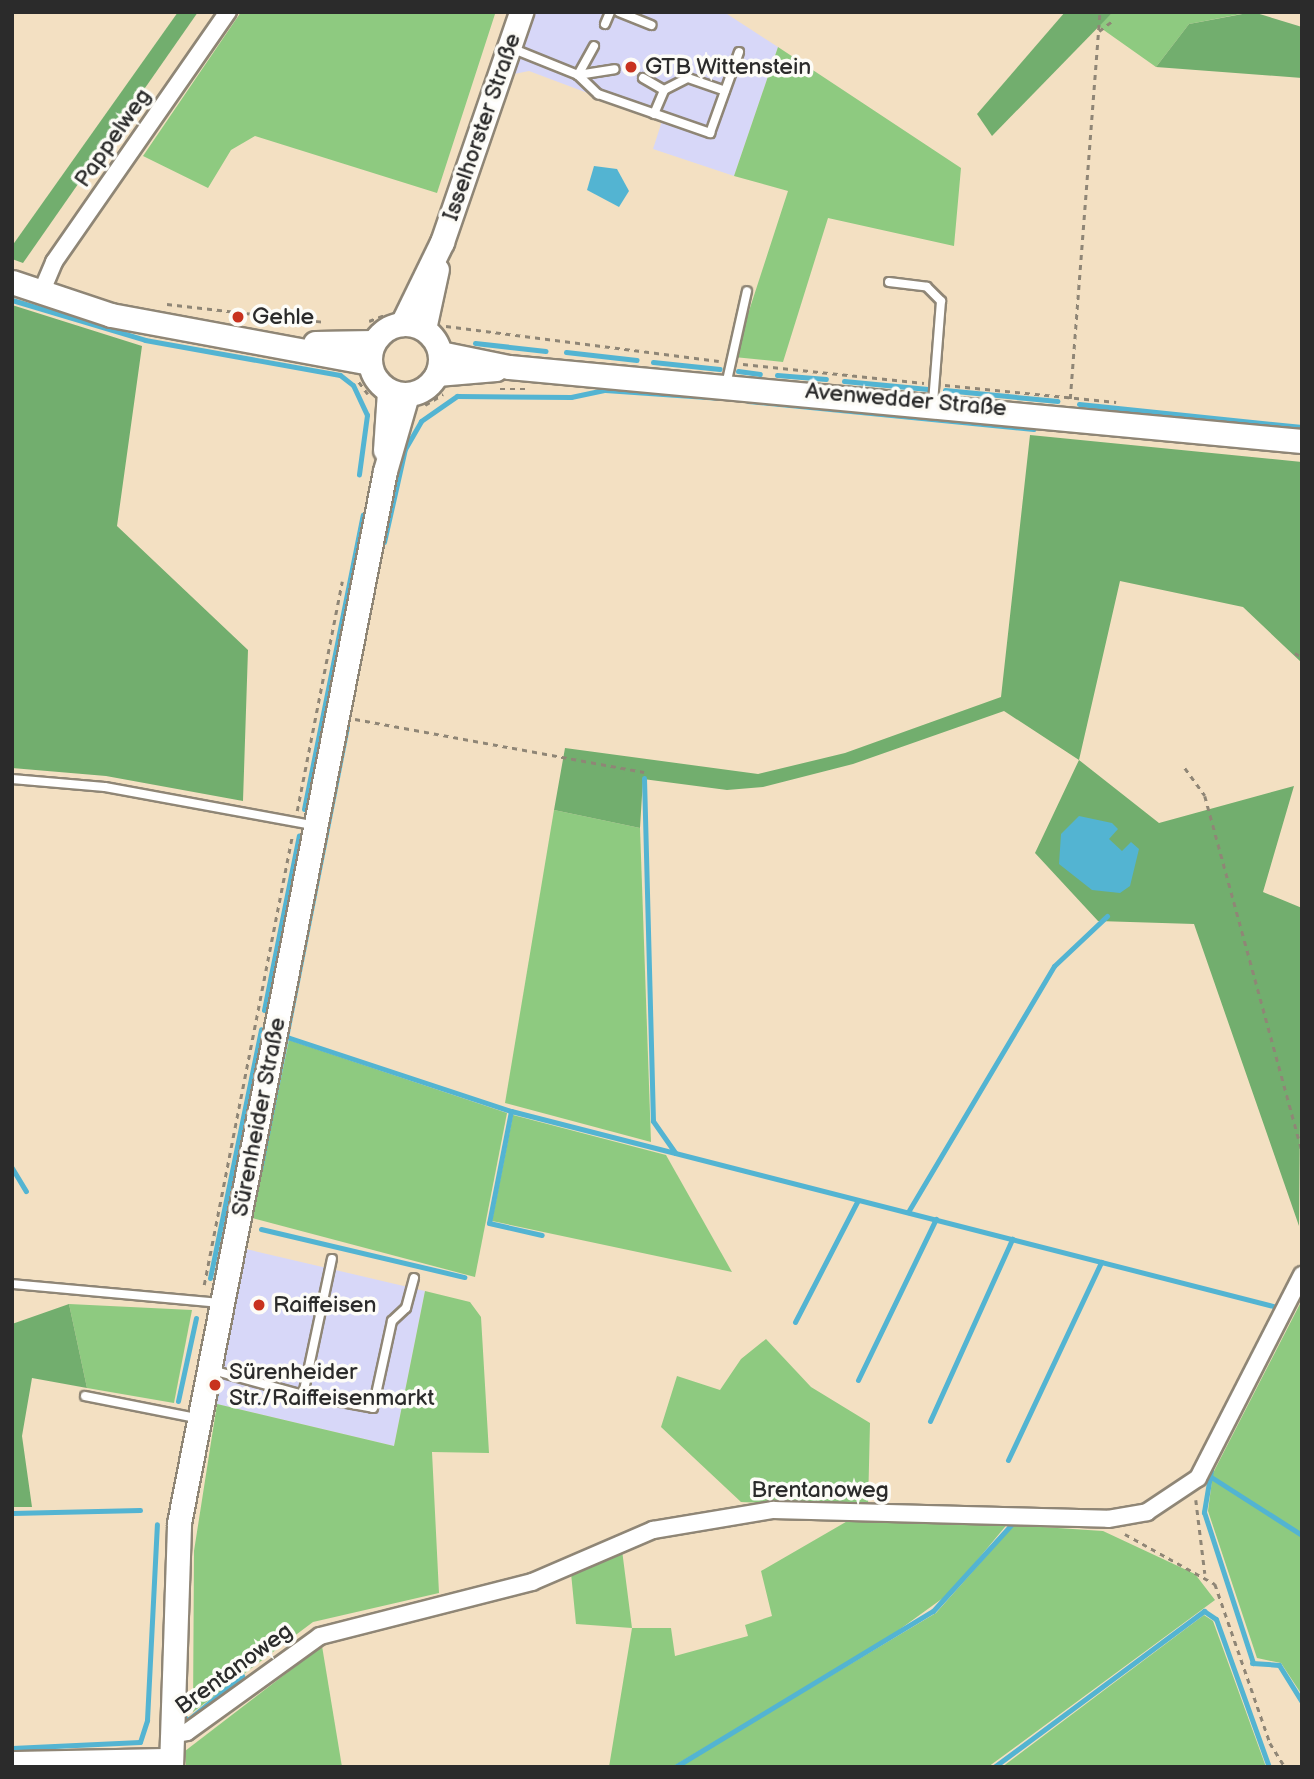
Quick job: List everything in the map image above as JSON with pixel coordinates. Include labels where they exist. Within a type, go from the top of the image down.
[{"type":"street","name":"Pappelweg","points":[[41,293],[54,262],[228,12]]},
{"type":"street","name":"Isselhorster Straße","points":[[415,320],[521,12]]},
{"type":"street","points":[[12,282],[111,315],[277,345],[365,351],[415,320],[442,373],[396,401],[365,351]]},
{"type":"street","name":"Avenwedder Straße","points":[[442,373],[509,367],[727,374],[1069,407],[1302,441]]},
{"type":"street","name":"Sürenheider Straße","points":[[170,1753],[179,1523],[317,826],[396,401]]},
{"type":"street","name":"Brentanoweg","points":[[170,1753],[187,1732],[320,1636],[499,1592],[653,1530],[773,1510],[1108,1519],[1147,1512],[1198,1478],[1302,1275]]},
{"type":"street","points":[[12,1760],[170,1753]]},
{"type":"lane","points":[[605,24],[610,12]]},
{"type":"lane","points":[[619,12],[651,24]]},
{"type":"lane","points":[[579,75],[594,46]]},
{"type":"lane","points":[[508,47],[579,75],[598,94],[710,133],[739,52]]},
{"type":"lane","points":[[579,75],[615,69]]},
{"type":"lane","points":[[643,78],[664,90]]},
{"type":"lane","points":[[654,114],[664,90],[688,78],[725,92]]},
{"type":"lane","points":[[889,282],[927,286],[941,301],[934,393]]},
{"type":"lane","points":[[727,374],[747,290]]},
{"type":"lane","points":[[12,779],[105,788],[317,826]]},
{"type":"lane","points":[[303,1395],[332,1259]]},
{"type":"lane","points":[[209,1369],[303,1395],[373,1408],[392,1321],[406,1308],[414,1278]]},
{"type":"lane","points":[[12,1284],[222,1304]]},
{"type":"lane","points":[[85,1396],[199,1419]]},
{"type":"path","points":[[1069,407],[1100,12]]},
{"type":"path","points":[[1099,31],[1111,22]]},
{"type":"path","points":[[154,302],[334,323]]},
{"type":"path","points":[[442,373],[396,401],[365,351],[415,320],[451,331],[727,374],[1069,407],[1125,403]]},
{"type":"path","points":[[1295,653],[1302,657]]},
{"type":"path","points":[[338,716],[644,772]]},
{"type":"path","points":[[1185,768],[1205,796],[1302,1152]]},
{"type":"path","points":[[1198,1478],[1205,1573],[1228,1608],[1270,1743],[1285,1767]]},
{"type":"path","points":[[1108,1519],[1113,1528],[1205,1573]]},
{"type":"shaded area","points":[[536,12],[724,12],[778,47],[734,176],[653,149],[662,121],[529,71],[514,74]]},
{"type":"shaded area","points":[[246,1249],[425,1291],[394,1446],[217,1404]]},
{"type":"green space","points":[[178,12],[198,12],[23,263],[12,259],[12,246]]},
{"type":"green space","points":[[241,12],[495,14],[437,193],[255,136],[231,150],[208,188],[143,156]]},
{"type":"green space","points":[[1065,12],[1113,12],[992,136],[977,114]]},
{"type":"green space","points":[[1113,12],[1251,12],[1189,24],[1156,67],[1098,26]]},
{"type":"green space","points":[[1253,12],[1302,27],[1302,78],[1156,67],[1189,24]]},
{"type":"green space","points":[[778,47],[961,168],[954,246],[828,218],[783,362],[734,357],[788,191],[734,176]]},
{"type":"green space","points":[[12,305],[142,346],[117,526],[248,650],[243,801],[106,776],[12,768]]},
{"type":"green space","points":[[1030,435],[1302,462],[1302,663],[1243,607],[1120,581],[1079,760],[1004,711],[853,764],[763,787],[727,790],[643,779],[640,828],[554,810],[565,748],[758,774],[845,753],[1001,697]]},
{"type":"green space","points":[[1079,760],[1159,823],[1294,786],[1263,892],[1302,908],[1299,1226],[1194,924],[1098,921],[1035,853]]},
{"type":"green space","points":[[554,810],[640,828],[651,1142],[505,1103]]},
{"type":"green space","points":[[289,1040],[507,1113],[475,1277],[252,1218]]},
{"type":"green space","points":[[513,1115],[666,1155],[732,1272],[492,1221]]},
{"type":"green space","points":[[425,1291],[470,1302],[481,1317],[489,1453],[432,1452],[439,1593],[313,1622],[193,1712],[194,1551],[217,1404],[394,1446]]},
{"type":"green space","points":[[1302,1300],[1302,1695],[1281,1663],[1257,1658],[1208,1511],[1213,1473]]},
{"type":"green space","points":[[69,1304],[192,1310],[174,1403],[87,1388]]},
{"type":"green space","points":[[69,1304],[87,1388],[32,1378],[22,1436],[32,1507],[12,1507],[12,1324]]},
{"type":"green space","points":[[766,1339],[811,1387],[870,1423],[868,1507],[741,1502],[661,1427],[677,1376],[720,1390],[741,1359]]},
{"type":"green space","points":[[851,1519],[1009,1522],[950,1593],[885,1640],[672,1767],[609,1767],[632,1628],[671,1628],[675,1656],[748,1636],[745,1625],[772,1616],[761,1571]]},
{"type":"green space","points":[[1014,1525],[1103,1531],[1195,1574],[1215,1600],[988,1767],[678,1767],[936,1613]]},
{"type":"green space","points":[[622,1550],[632,1628],[576,1624],[571,1573]]},
{"type":"green space","points":[[1204,1615],[1213,1621],[1266,1767],[1002,1767]]},
{"type":"green space","points":[[322,1646],[342,1767],[186,1767],[185,1751]]},
{"type":"water","points":[[594,166],[617,169],[629,191],[619,207],[587,190]]},
{"type":"water","points":[[1079,816],[1112,823],[1118,829],[1109,839],[1122,851],[1131,842],[1139,849],[1130,886],[1120,893],[1092,890],[1059,864],[1061,834]]},
{"type":"waterway","points":[[12,300],[145,340],[340,375],[353,385],[367,415],[359,474]]},
{"type":"waterway","points":[[475,343],[546,351]]},
{"type":"waterway","points":[[566,352],[637,360]]},
{"type":"waterway","points":[[653,362],[720,369]]},
{"type":"waterway","points":[[738,371],[760,374]]},
{"type":"waterway","points":[[777,375],[826,379]]},
{"type":"waterway","points":[[844,381],[928,389]]},
{"type":"waterway","points":[[384,542],[405,449],[421,421],[457,396],[571,397],[605,390],[721,398]]},
{"type":"waterway","points":[[945,390],[1057,401]]},
{"type":"waterway","points":[[748,401],[1034,429]]},
{"type":"waterway","points":[[1079,404],[1302,427]]},
{"type":"waterway","points":[[304,809],[363,515]]},
{"type":"waterway","points":[[260,1170],[347,726]]},
{"type":"waterway","points":[[644,778],[653,1121],[675,1153]]},
{"type":"waterway","points":[[264,1010],[299,835]]},
{"type":"waterway","points":[[908,1212],[1054,966],[1107,916]]},
{"type":"waterway","points":[[210,1278],[261,1029]]},
{"type":"waterway","points":[[287,1037],[511,1111],[1273,1306]]},
{"type":"waterway","points":[[511,1111],[489,1223],[542,1235]]},
{"type":"waterway","points":[[12,1168],[26,1191]]},
{"type":"waterway","points":[[795,1322],[858,1200]]},
{"type":"waterway","points":[[858,1380],[936,1219]]},
{"type":"waterway","points":[[261,1229],[464,1277]]},
{"type":"waterway","points":[[930,1421],[1012,1239]]},
{"type":"waterway","points":[[1008,1460],[1101,1262]]},
{"type":"waterway","points":[[178,1401],[196,1318]]},
{"type":"waterway","points":[[214,1402],[218,1384]]},
{"type":"waterway","points":[[1211,1470],[1204,1512],[1253,1663]]},
{"type":"waterway","points":[[1208,1475],[1302,1535]]},
{"type":"waterway","points":[[12,1513],[140,1510]]},
{"type":"waterway","points":[[12,1748],[140,1742],[147,1720],[157,1524]]},
{"type":"waterway","points":[[675,1767],[933,1611],[1012,1524]]},
{"type":"waterway","points":[[994,1767],[1204,1611],[1216,1619],[1269,1767]]},
{"type":"waterway","points":[[1252,1663],[1279,1665],[1302,1702]]},
{"type":"waterway","points":[[182,1715],[188,1720],[242,1676]]},
{"type":"place","name":"GTB Wittenstein","points":[[631,67]]},
{"type":"place","name":"Gehle","points":[[238,317]]},
{"type":"place","name":"Raiffeisen","points":[[259,1305]]},
{"type":"place","name":"Sürenheider Str./Raiffeisenmarkt","points":[[215,1385]]}]
